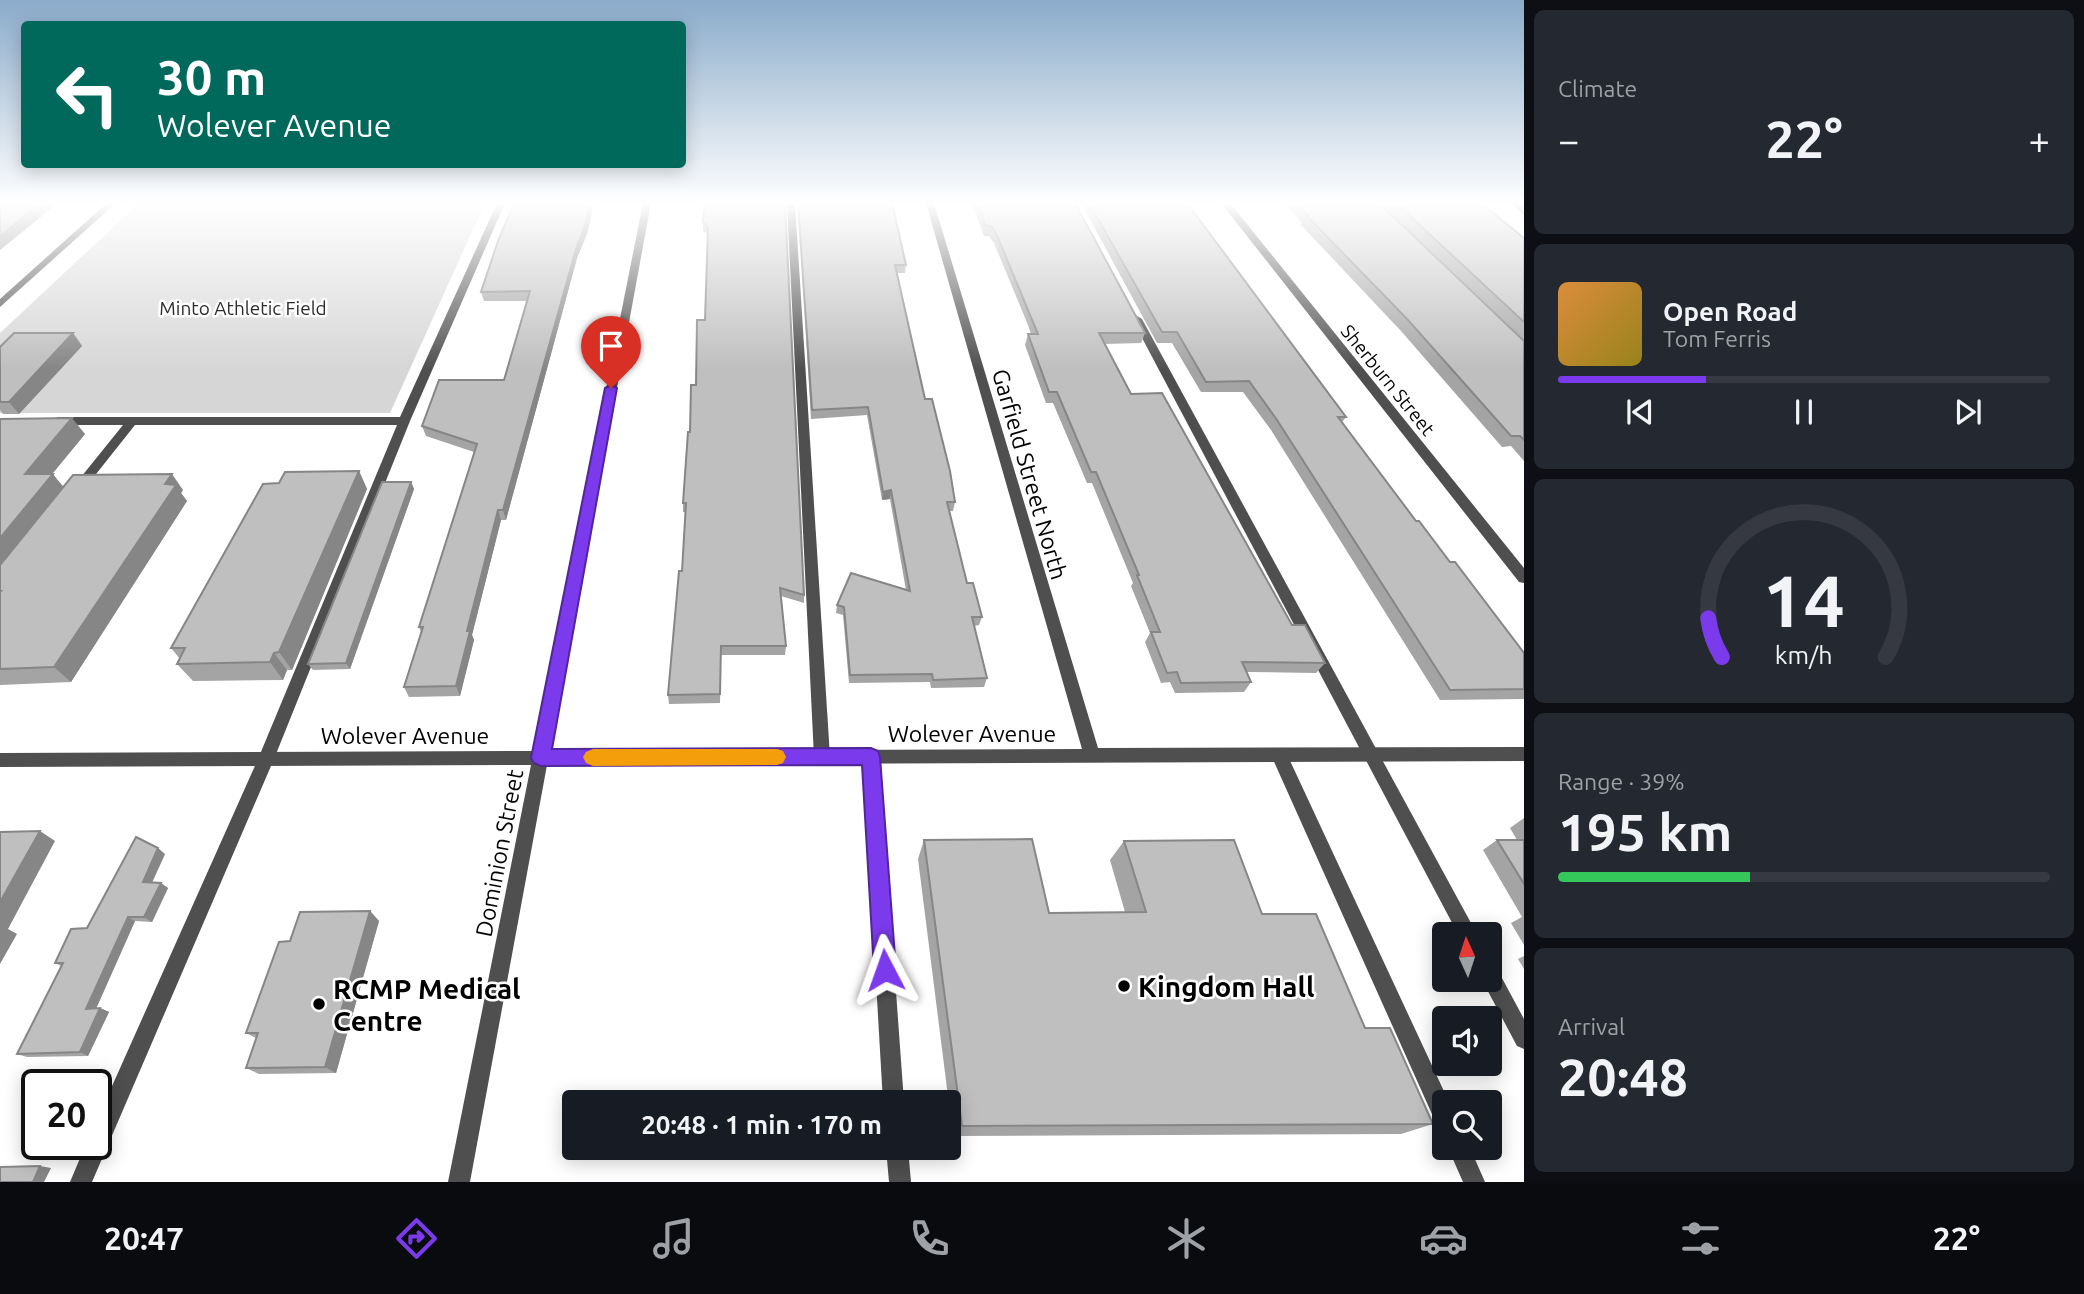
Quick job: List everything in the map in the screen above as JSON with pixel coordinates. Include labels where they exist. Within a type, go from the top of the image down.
[{"type":"street","points":[[0,304],[51,258]]},
{"type":"street","points":[[81,1182],[266,759],[404,421],[476,258]]},
{"type":"street","name":"Dominion Street","points":[[459,1182],[636,258]]},
{"type":"street","points":[[794,258],[822,757]]},
{"type":"street","name":"Garfield Street North","points":[[946,258],[1091,755]]},
{"type":"street","name":"Sherburn Street","points":[[1268,258],[1524,578]]},
{"type":"street","points":[[1127,301],[1461,922]]},
{"type":"street","points":[[39,421],[404,421]]},
{"type":"street","points":[[66,504],[132,421]]},
{"type":"street","name":"Wolever Avenue","points":[[0,760],[1524,754]]},
{"type":"street","points":[[1279,755],[1433,1090]]},
{"type":"street","points":[[871,757],[893,1090]]},
{"type":"street","points":[[1499,992],[1524,1039]]},
{"type":"street","points":[[898,1160],[900,1182]]},
{"type":"street","points":[[1464,1160],[1474,1182]]},
{"type":"green space","name":"Minto Athletic Field","points":[[80,258],[460,258],[390,413],[0,413],[0,333]]},
{"type":"building","points":[[492,258],[573,258],[503,510],[498,510],[456,686],[404,687],[423,627],[419,627],[477,444],[422,426],[439,380],[504,380],[530,291],[481,292]]},
{"type":"building","points":[[707,258],[788,258],[804,595],[780,588],[786,646],[721,646],[720,694],[668,695],[679,571],[682,571],[686,503],[683,503],[690,432],[691,385],[696,385],[697,320],[705,320]]},
{"type":"building","points":[[802,258],[904,258],[906,265],[895,265],[925,399],[932,399],[950,471],[955,502],[947,502],[967,583],[973,583],[982,617],[972,617],[987,678],[933,680],[932,674],[850,675],[844,607],[837,605],[851,573],[910,591],[891,490],[883,492],[868,407],[812,410]]},
{"type":"building","points":[[1006,258],[1105,258],[1145,333],[1099,333],[1131,394],[1162,393],[1292,625],[1305,625],[1325,663],[1242,662],[1251,682],[1181,683],[1177,672],[1167,673],[1151,632],[1160,632],[1096,472],[1091,472],[1057,392],[1049,392],[1028,334],[1038,334]]},
{"type":"building","points":[[1120,258],[1228,258],[1346,417],[1338,417],[1416,521],[1419,521],[1450,562],[1455,562],[1524,653],[1524,689],[1450,690],[1277,420],[1249,381],[1206,382],[1177,332],[1162,332]]},
{"type":"building","points":[[1348,258],[1437,258],[1524,341],[1524,440],[1520,436],[1511,436],[1408,320]]},
{"type":"building","points":[[1455,258],[1524,258],[1524,322]]},
{"type":"building","points":[[14,333],[73,333],[9,402],[0,402],[0,347]]},
{"type":"building","points":[[72,418],[25,474],[53,474],[0,538],[0,419]]},
{"type":"building","points":[[359,471],[279,652],[274,653],[270,662],[177,664],[185,648],[171,648],[263,484],[279,483],[285,472]]},
{"type":"building","points":[[172,474],[165,484],[176,485],[54,667],[0,669],[0,565],[73,475]]},
{"type":"building","points":[[382,482],[411,482],[346,663],[308,664]]},
{"type":"building","points":[[40,831],[0,902],[0,832]]},
{"type":"building","points":[[136,837],[158,848],[143,882],[161,883],[144,917],[128,917],[86,1009],[100,1008],[80,1052],[17,1054],[63,963],[55,963],[71,929],[87,928]]},
{"type":"building","name":"Kingdom Hall","points":[[1032,839],[1049,913],[1146,912],[1124,841],[1234,840],[1262,914],[1316,914],[1365,1028],[1390,1028],[1432,1124],[962,1126],[961,1090],[957,1090],[924,840]]},
{"type":"building","points":[[1497,840],[1524,840],[1524,884]]},
{"type":"building","name":"RCMP Medical Centre","points":[[370,911],[325,1067],[246,1068],[258,1033],[246,1033],[279,942],[290,941],[300,912]]},
{"type":"building","points":[[40,1166],[33,1182],[0,1182],[0,1167]]},
{"type":"slow traffic","points":[[593,757],[777,757]]},
{"type":"place","name":"Kingdom Hall","points":[[1124,986]]},
{"type":"place","name":"RCMP Medical Centre","points":[[319,1004]]},
{"type":"route","points":[[611,388],[541,758],[871,757],[885,970]]}]
